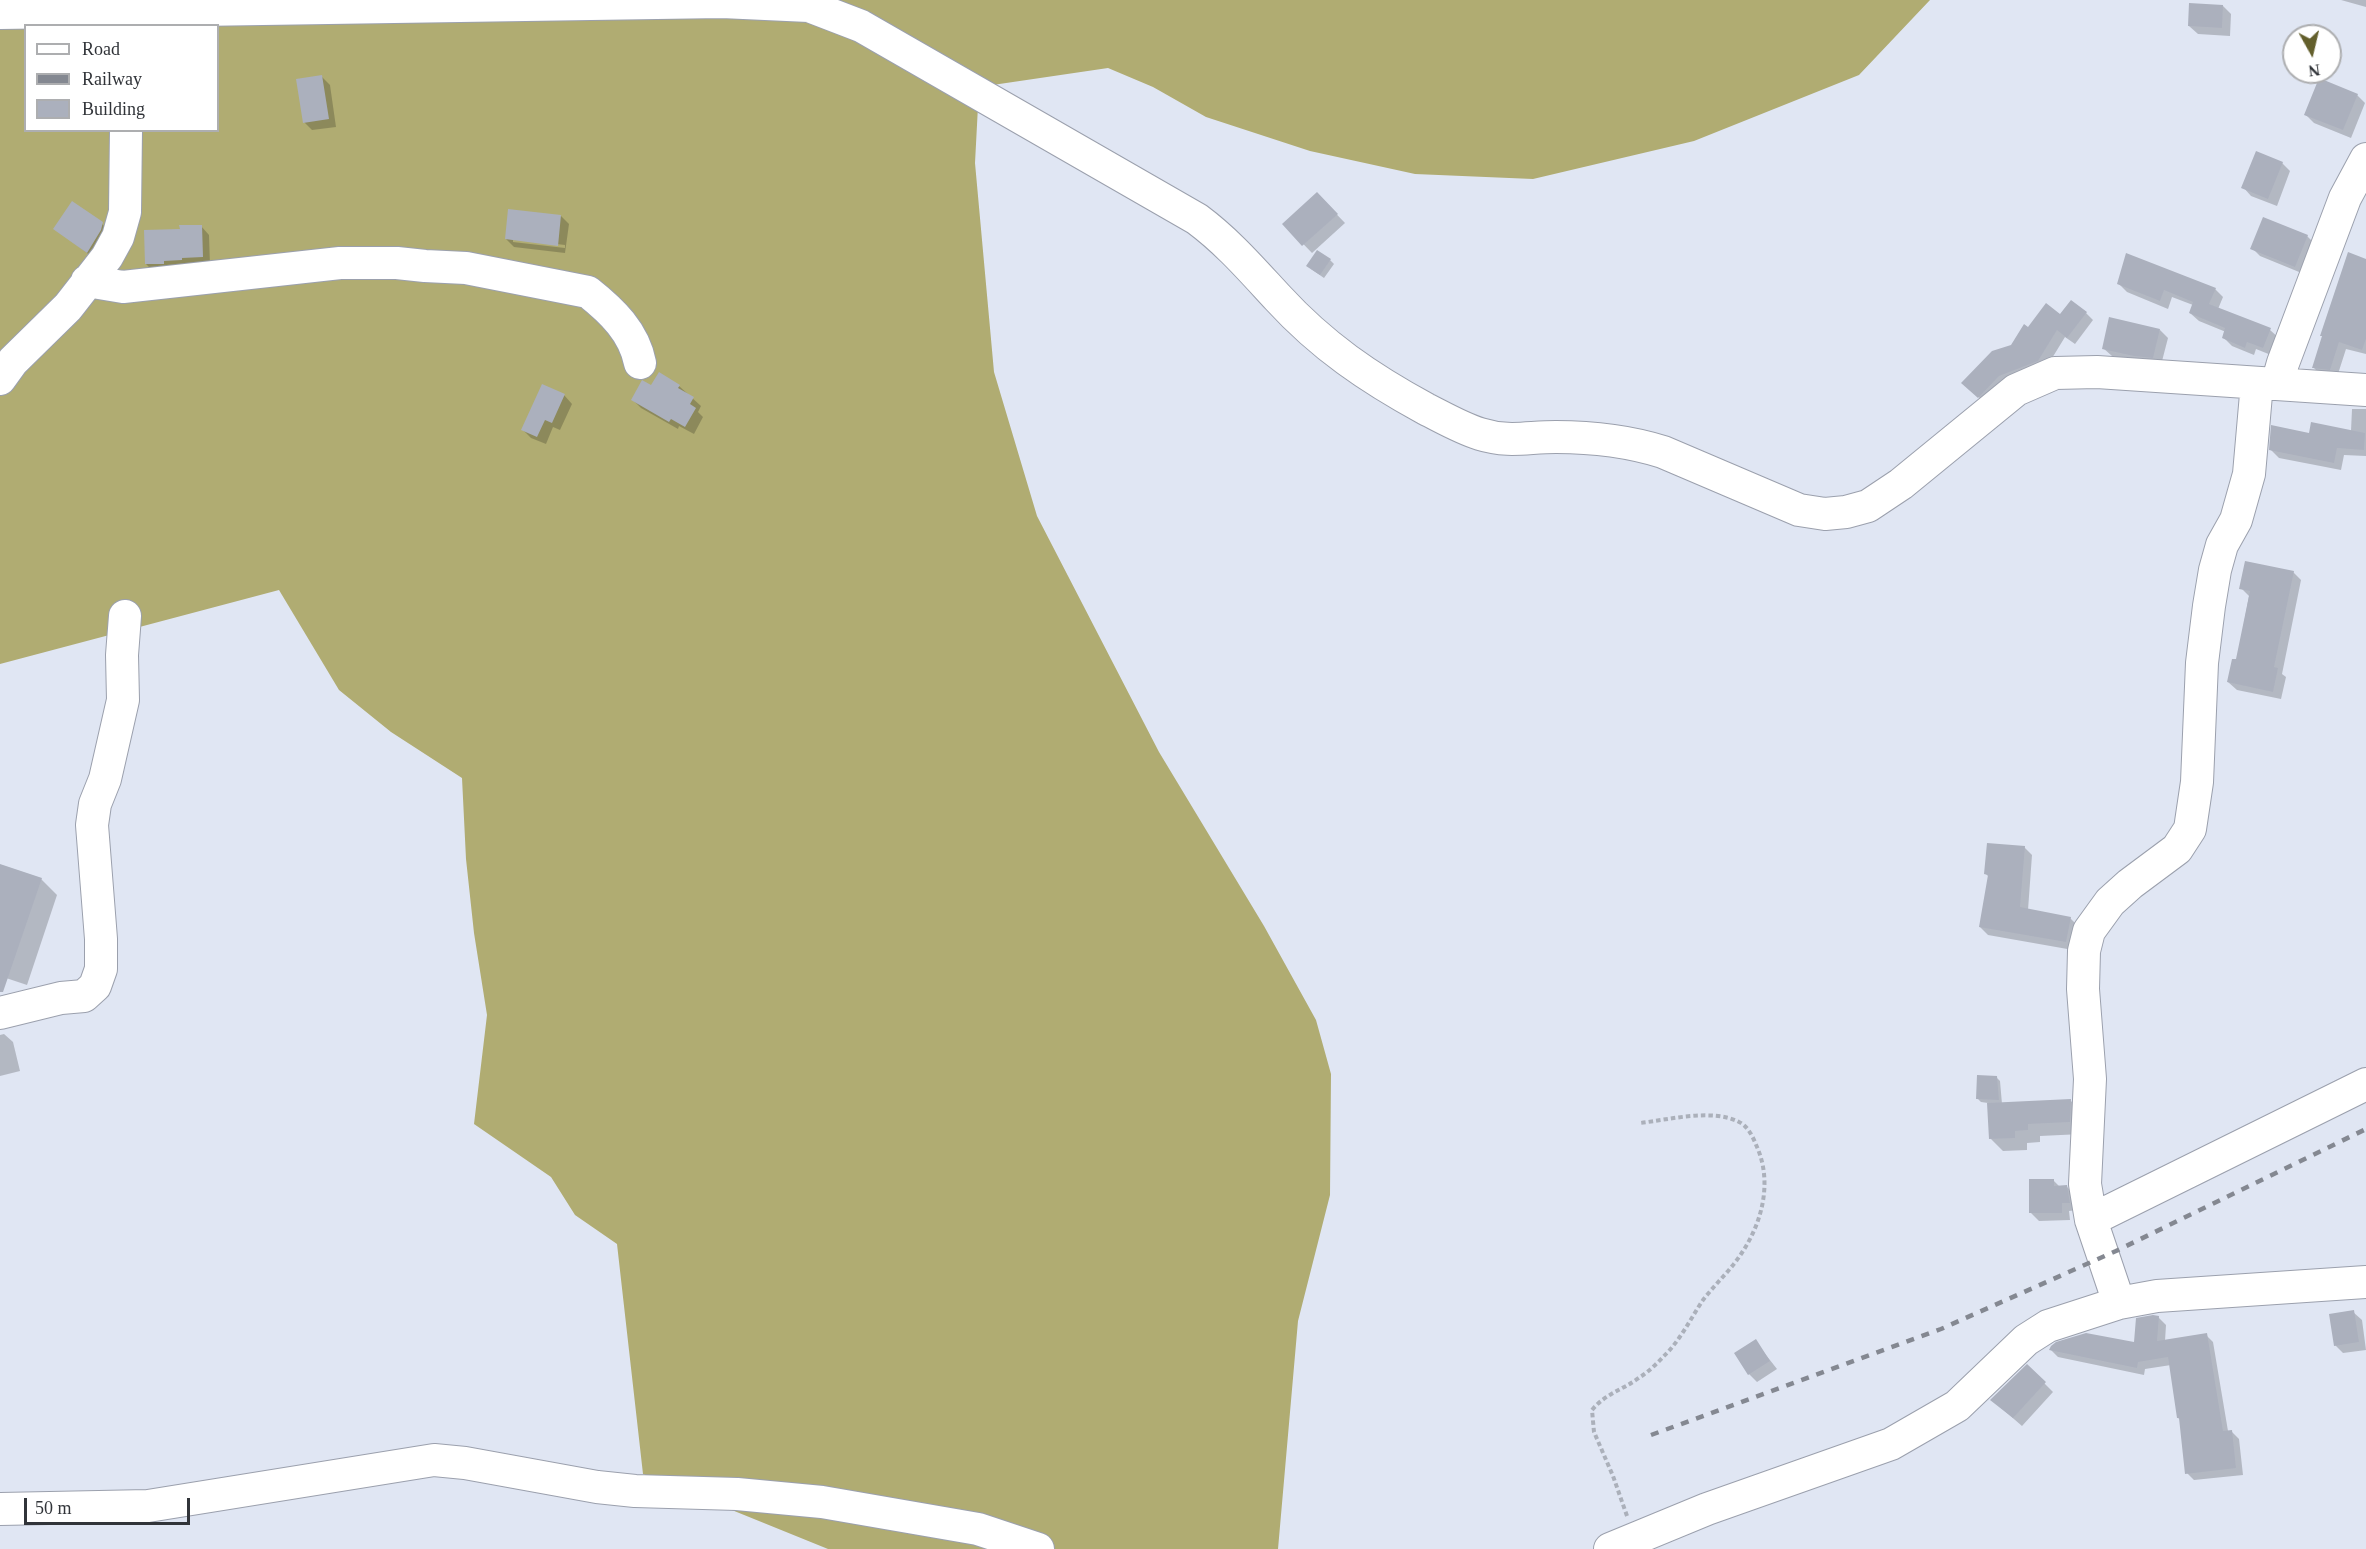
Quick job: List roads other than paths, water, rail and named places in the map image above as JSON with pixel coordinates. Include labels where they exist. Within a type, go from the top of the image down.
[{"type":"street","points":[[0,14],[126,18],[331,4],[734,3],[809,6],[861,26],[1197,219],[1217,234],[1255,271],[1279,299],[1337,354],[1369,376],[1446,419],[1464,428],[1500,439],[1594,438],[1646,447],[1806,512],[1834,514],[1868,506],[1900,484],[2016,390],[2055,373],[2097,372],[2366,390]]},
{"type":"street","points":[[0,379],[13,361],[68,307],[107,257],[118,237],[125,212],[126,132]]},
{"type":"street","points":[[2119,1303],[2091,1220],[2085,1184],[2090,1079],[2083,989],[2084,951],[2089,931],[2110,902],[2177,849],[2190,829],[2197,782],[2202,663],[2215,570],[2222,545],[2236,520],[2249,474],[2267,384],[2283,363],[2345,198],[2366,159]]},
{"type":"street","points":[[87,281],[123,287],[340,263],[397,262],[466,268],[588,292],[603,304],[627,330],[638,353],[640,363]]},
{"type":"street","points":[[0,1013],[62,998],[84,996],[95,986],[101,969],[101,939],[92,825],[95,804],[105,779],[123,700],[122,655],[125,616]]},
{"type":"street","points":[[2091,1220],[2366,1084]]},
{"type":"street","points":[[1621,1544],[1707,1509],[1891,1444],[1957,1407],[2026,1340],[2048,1326],[2119,1303],[2157,1296],[2366,1282]]},
{"type":"street","points":[[0,1509],[148,1506],[434,1460],[465,1463],[597,1487],[635,1491],[737,1494],[822,1502],[978,1529],[1038,1549]]},
{"type":"railway","points":[[1651,1435],[1941,1329],[2116,1251],[2366,1129]]}]
